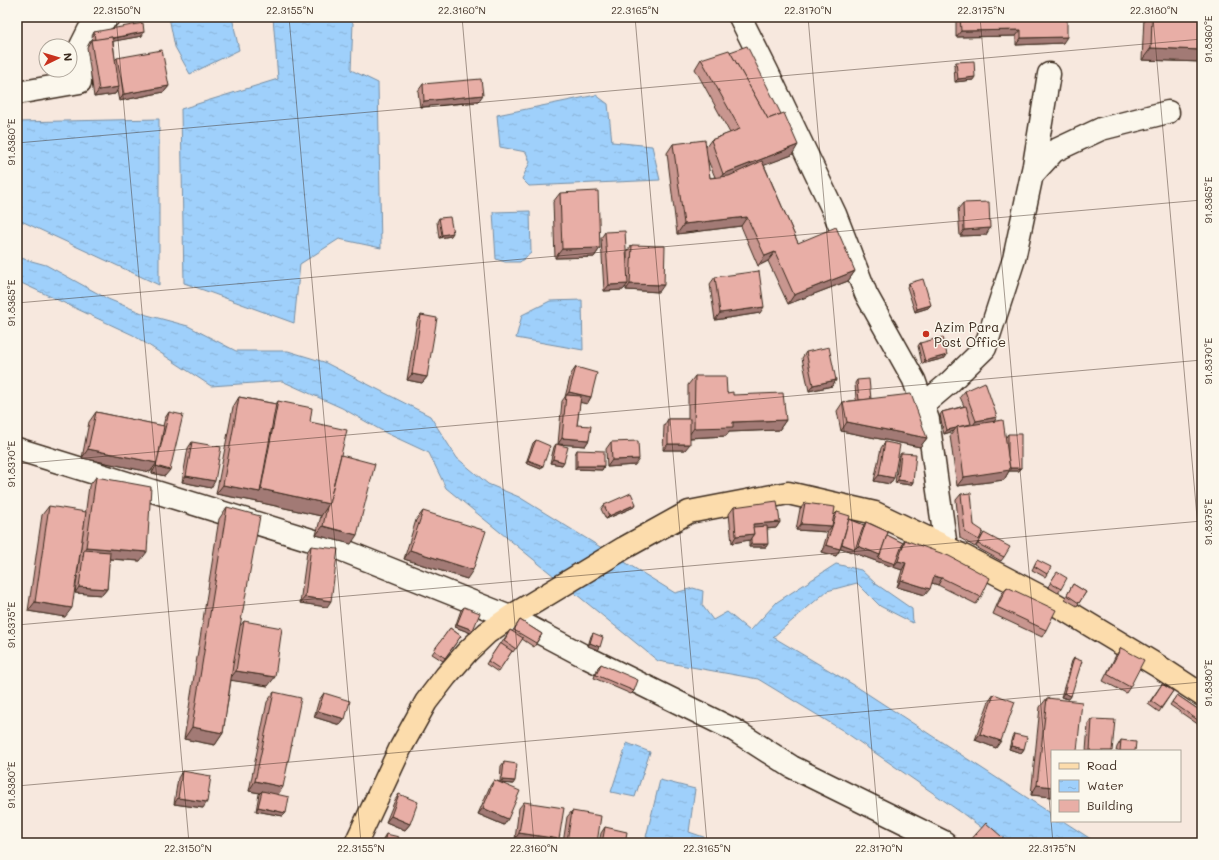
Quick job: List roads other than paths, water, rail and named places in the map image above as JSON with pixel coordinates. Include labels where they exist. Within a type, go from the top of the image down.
[{"type":"main road","points":[[356,843],[400,749],[426,702],[467,652],[487,633],[510,617],[624,548],[690,512],[788,493],[874,513],[946,547],[1055,604],[1158,666],[1202,695]]},
{"type":"street","points":[[17,93],[80,82],[78,52],[89,30],[108,17]]},
{"type":"street","points":[[740,17],[834,214],[866,294],[914,380],[928,420],[946,547]]},
{"type":"street","points":[[923,405],[949,383],[985,348],[1014,259],[1032,175],[1049,74]]},
{"type":"street","points":[[1032,175],[1054,151],[1088,135],[1101,129],[1168,112]]},
{"type":"street","points":[[17,449],[340,549],[510,617],[588,658],[734,730],[792,767],[945,843]]},
{"type":"water","points":[[169,17],[232,17],[239,50],[190,74],[175,47]]},
{"type":"water","points":[[273,17],[348,17],[353,23],[351,70],[378,83],[381,248],[339,239],[300,264],[294,323],[184,283],[181,109],[278,79]]},
{"type":"water","points":[[596,95],[608,104],[612,142],[652,146],[660,180],[529,186],[522,179],[530,162],[526,152],[500,147],[497,115]]},
{"type":"water","points":[[159,119],[159,285],[17,219],[17,122]]},
{"type":"water","points":[[530,211],[531,253],[520,262],[505,262],[496,259],[493,212]]},
{"type":"water","points":[[17,257],[46,265],[108,299],[147,315],[188,326],[236,351],[288,351],[324,362],[430,416],[457,458],[488,484],[519,497],[675,593],[693,588],[703,591],[702,605],[713,620],[727,612],[750,631],[777,602],[836,564],[861,570],[876,584],[912,609],[913,623],[880,606],[857,583],[827,591],[773,637],[854,685],[1051,813],[1051,822],[1065,822],[1097,843],[1002,843],[962,813],[842,730],[758,679],[658,661],[446,488],[429,453],[386,433],[342,408],[282,381],[211,386],[133,335],[17,281]]},
{"type":"water","points":[[582,300],[583,350],[516,338],[522,315],[550,301]]},
{"type":"water","points":[[627,743],[650,752],[635,797],[611,792]]},
{"type":"water","points":[[660,780],[695,789],[689,832],[721,843],[665,843],[646,837]]},
{"type":"place","name":"Azim Para Post Office","points":[[926,334]]}]
